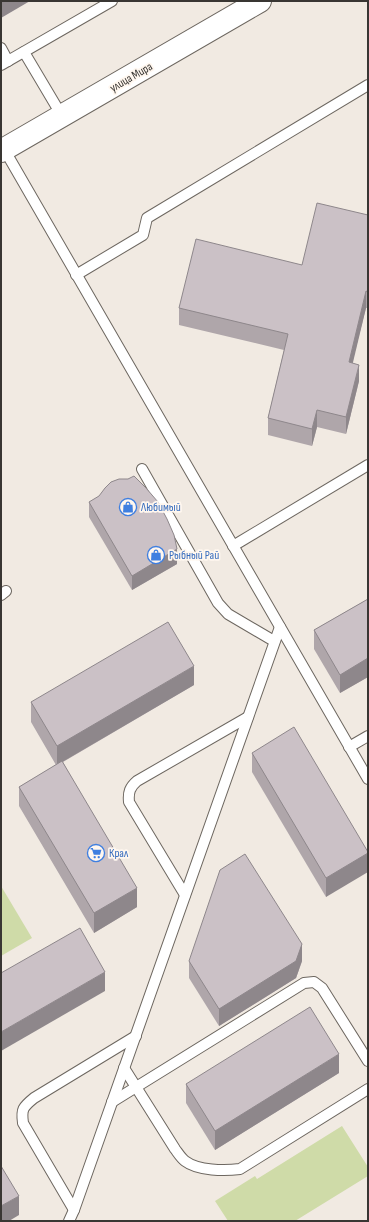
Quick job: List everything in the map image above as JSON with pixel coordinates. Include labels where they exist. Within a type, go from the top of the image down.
[{"type":"street","name":"улица Мира","points":[[2,150],[260,1]]},
{"type":"lane","points":[[1,48],[5,63],[112,1]]},
{"type":"lane","points":[[24,52],[62,116]]},
{"type":"lane","points":[[76,275],[143,235],[147,218],[368,85]]},
{"type":"lane","points":[[2,150],[368,779]]},
{"type":"lane","points":[[233,546],[368,465]]},
{"type":"lane","points":[[142,469],[218,603],[228,614],[274,641]]},
{"type":"lane","points":[[68,1221],[74,1210],[280,627]]},
{"type":"lane","points":[[185,895],[129,802],[128,793],[131,786],[137,781],[248,717]]},
{"type":"lane","points":[[349,747],[368,736]]},
{"type":"lane","points":[[112,1102],[304,983],[314,982],[322,988],[368,1061]]},
{"type":"lane","points":[[74,1210],[23,1123],[22,1113],[25,1105],[34,1098],[136,1036]]},
{"type":"lane","points":[[124,1068],[175,1149],[185,1161],[194,1166],[225,1171],[240,1169],[368,1089]]},
{"type":"green space","points":[[1,886],[32,938],[1,956]]},
{"type":"green space","points":[[342,1126],[368,1167],[368,1176],[295,1221],[228,1221],[215,1201],[255,1176],[257,1179]]},
{"type":"building","points":[[317,203],[368,215],[368,292],[366,291],[349,362],[359,365],[346,417],[317,410],[312,429],[268,418],[288,334],[179,308],[196,239],[302,265]]},
{"type":"building","points":[[134,476],[158,502],[174,535],[177,549],[132,576],[89,502],[99,496],[111,482],[119,479],[128,479]]},
{"type":"building","points":[[368,599],[368,658],[340,675],[314,630]]},
{"type":"building","points":[[168,622],[194,666],[57,746],[31,702]]},
{"type":"building","points":[[294,727],[368,852],[326,878],[252,753]]},
{"type":"building","points":[[62,761],[137,888],[94,913],[19,787]]},
{"type":"building","points":[[245,854],[302,944],[296,961],[219,1009],[189,961],[220,870]]},
{"type":"building","points":[[80,928],[105,972],[1,1032],[1,973]]},
{"type":"building","points":[[310,1007],[339,1054],[215,1131],[186,1084]]},
{"type":"building","points":[[1,1166],[19,1196],[1,1206]]},
{"type":"place","name":"Любимый","points":[[128,507]]},
{"type":"place","name":"Рыбный Рай","points":[[156,555]]},
{"type":"place","name":"Крал","points":[[96,853]]}]
